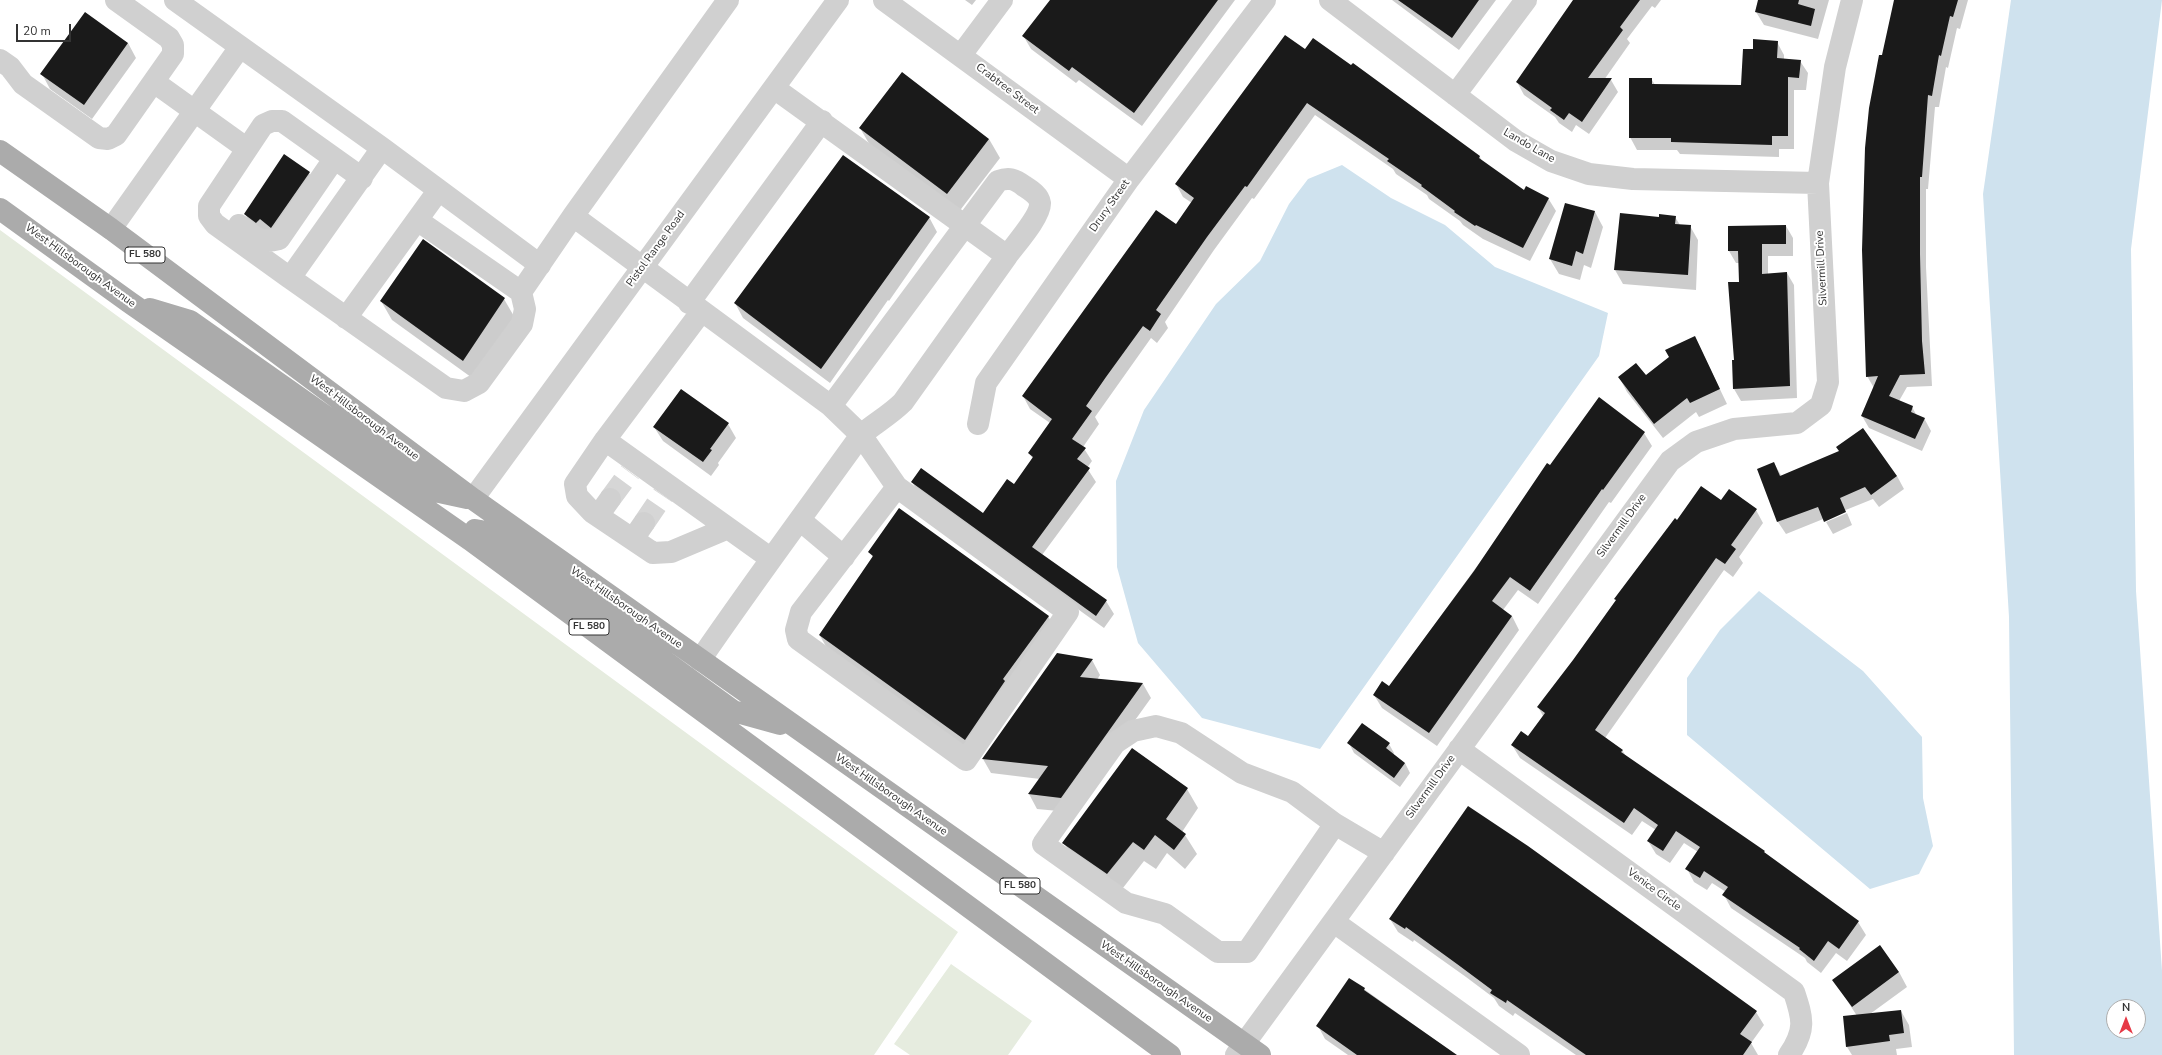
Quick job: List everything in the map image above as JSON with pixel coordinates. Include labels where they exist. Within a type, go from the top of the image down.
[{"type":"main road","name":"West Hillsborough Avenue","points":[[0,151],[111,229],[473,499],[1247,1051]]},
{"type":"main road","name":"West Hillsborough Avenue","points":[[0,209],[129,302],[468,538],[1170,1055]]},
{"type":"main road","points":[[129,302],[190,321],[430,490],[473,499]]},
{"type":"main road","points":[[468,538],[474,530],[486,532],[733,711],[795,728]]},
{"type":"street","points":[[0,60],[10,67],[24,84],[99,138],[108,139],[116,135],[173,54],[173,45],[169,38],[116,0]]},
{"type":"street","points":[[175,0],[382,148],[438,191],[540,265]]},
{"type":"street","points":[[521,292],[573,216],[728,0]]},
{"type":"street","name":"Pistol Range Road","points":[[473,499],[838,0]]},
{"type":"street","name":"Crabtree Street","points":[[884,0],[1129,179]]},
{"type":"street","points":[[961,55],[1002,0]]},
{"type":"street","name":"Drury Street","points":[[978,424],[986,383],[1129,179],[1265,0]]},
{"type":"street","name":"Lando Lane","points":[[1330,0],[1516,141],[1551,161],[1589,174],[1633,179],[1818,183]]},
{"type":"street","points":[[1455,95],[1526,0]]},
{"type":"street","name":"Silvermill Drive","points":[[1247,1051],[1334,922],[1670,461],[1696,442],[1734,429],[1797,423],[1821,405],[1828,382],[1818,183],[1835,68],[1852,0]]},
{"type":"street","points":[[111,229],[240,47]]},
{"type":"street","points":[[154,82],[246,148]]},
{"type":"street","points":[[774,88],[822,121],[1007,256]]},
{"type":"street","points":[[362,178],[282,121],[272,121],[263,125],[219,188],[209,206],[209,216],[215,224],[446,388],[464,391],[479,383],[522,324],[525,309],[521,292],[417,220]]},
{"type":"street","points":[[728,528],[671,552],[653,553],[638,531],[604,508],[577,496],[575,484],[822,121]]},
{"type":"street","points":[[290,278],[382,148]]},
{"type":"street","points":[[219,188],[220,204],[225,214],[255,238],[267,242],[278,239],[334,159]]},
{"type":"street","points":[[700,660],[770,558],[800,520],[861,435],[876,422],[892,414],[903,402],[1039,212],[1040,202],[1035,194],[1016,180],[1006,178],[998,181],[831,406]]},
{"type":"street","points":[[346,318],[438,191]]},
{"type":"street","points":[[573,216],[831,406],[861,435],[897,487],[1068,612],[966,760],[798,639],[796,630],[801,612],[897,487]]},
{"type":"street","points":[[605,440],[633,467],[666,490],[728,528],[770,558]]},
{"type":"street","points":[[800,520],[844,557]]},
{"type":"street","points":[[1335,824],[1247,952],[1218,952],[1165,914],[1126,903],[1043,844],[1116,743],[1133,730],[1156,726],[1181,733],[1242,773],[1292,792],[1335,824],[1384,853]]},
{"type":"street","name":"Venice Circle","points":[[1459,749],[1794,992],[1802,1016],[1799,1040],[1789,1055]]},
{"type":"street","points":[[1334,922],[1518,1055]]},
{"type":"shaded area","points":[[0,230],[958,932],[874,1055],[0,1055]]},
{"type":"shaded area","points":[[951,964],[1032,1021],[1008,1055],[910,1055],[894,1044]]},
{"type":"water","points":[[2011,0],[2162,0],[2131,249],[2136,591],[2162,971],[2162,1055],[2014,1055],[2009,617],[1983,194]]},
{"type":"water","points":[[1342,165],[1391,198],[1445,225],[1495,267],[1608,313],[1599,356],[1320,749],[1202,718],[1138,643],[1117,567],[1116,481],[1144,410],[1216,304],[1260,261],[1289,204],[1308,179]]},
{"type":"water","points":[[1759,591],[1863,671],[1922,737],[1923,798],[1933,846],[1919,874],[1870,889],[1687,735],[1687,678],[1720,630]]},
{"type":"building","points":[[1050,0],[1218,0],[1134,113],[1072,67],[1069,71],[1022,36]]},
{"type":"building","points":[[1398,0],[1479,0],[1452,38]]},
{"type":"building","points":[[1573,0],[1640,0],[1620,27],[1623,30],[1588,78],[1612,78],[1582,122],[1569,113],[1564,120],[1550,110],[1552,108],[1516,82]]},
{"type":"building","points":[[1758,0],[1799,0],[1798,4],[1815,9],[1811,26],[1755,12]]},
{"type":"building","points":[[1894,0],[1958,0],[1953,17],[1950,16],[1941,56],[1939,55],[1932,96],[1928,95],[1922,177],[1920,177],[1922,341],[1925,374],[1900,375],[1889,396],[1913,406],[1911,412],[1925,418],[1915,439],[1861,416],[1878,376],[1866,377],[1862,250],[1865,148],[1869,108],[1879,55],[1882,55]]},
{"type":"building","points":[[85,12],[128,43],[84,105],[40,74]]},
{"type":"building","points":[[1285,35],[1305,49],[1313,38],[1351,65],[1353,63],[1524,190],[1526,186],[1549,198],[1523,248],[1476,225],[1475,226],[1454,212],[1455,211],[1421,186],[1422,185],[1387,161],[1389,159],[1307,103],[1247,187],[1245,186],[1207,237],[1156,310],[1161,314],[1150,331],[1143,326],[1106,377],[1086,406],[1092,411],[1072,439],[1086,448],[1077,459],[1090,468],[1032,547],[1107,600],[1096,616],[911,482],[921,468],[983,513],[1007,479],[1014,484],[1033,457],[1028,453],[1052,419],[1022,396],[1156,210],[1176,224],[1194,198],[1175,184]]},
{"type":"building","points":[[1753,39],[1778,41],[1777,58],[1801,60],[1799,78],[1788,77],[1788,136],[1772,136],[1772,145],[1671,142],[1671,138],[1629,138],[1629,78],[1652,78],[1652,84],[1741,85],[1743,49],[1753,49]]},
{"type":"building","points":[[902,72],[989,139],[947,194],[859,128]]},
{"type":"building","points":[[284,154],[310,172],[271,228],[260,219],[256,223],[244,214]]},
{"type":"building","points":[[843,155],[930,217],[821,369],[734,303]]},
{"type":"building","points":[[1565,203],[1595,211],[1583,254],[1576,251],[1572,266],[1549,259]]},
{"type":"building","points":[[1620,213],[1659,217],[1659,214],[1676,216],[1675,224],[1691,225],[1688,275],[1614,270]]},
{"type":"building","points":[[1786,225],[1786,244],[1762,244],[1762,274],[1787,272],[1790,386],[1733,389],[1732,360],[1734,360],[1728,282],[1739,282],[1738,251],[1728,251],[1728,226]]},
{"type":"building","points":[[423,239],[505,298],[463,361],[380,301]]},
{"type":"building","points":[[1695,336],[1720,389],[1690,403],[1687,398],[1654,424],[1618,377],[1636,363],[1646,375],[1669,357],[1665,350]]},
{"type":"building","points":[[681,389],[729,423],[710,449],[712,450],[703,462],[653,427]]},
{"type":"building","points":[[1599,397],[1645,432],[1603,490],[1602,489],[1530,591],[1510,577],[1492,601],[1512,616],[1429,733],[1373,695],[1382,681],[1389,686],[1474,571],[1547,463],[1550,465]]},
{"type":"building","points":[[1863,428],[1897,476],[1871,495],[1865,487],[1840,498],[1846,512],[1824,522],[1818,507],[1777,522],[1757,469],[1774,462],[1780,476],[1839,451],[1836,447]]},
{"type":"building","points":[[1701,486],[1721,500],[1729,489],[1757,509],[1731,545],[1736,549],[1725,564],[1716,558],[1595,730],[1623,750],[1621,752],[1765,851],[1764,852],[1859,921],[1839,949],[1828,941],[1814,961],[1799,949],[1800,948],[1722,895],[1728,887],[1704,871],[1700,878],[1685,869],[1700,847],[1676,831],[1663,851],[1647,841],[1658,825],[1634,808],[1624,823],[1511,745],[1521,731],[1528,736],[1545,713],[1537,707],[1616,600],[1614,599],[1675,518],[1677,520]]},
{"type":"building","points":[[899,508],[1049,616],[1003,679],[1005,681],[965,740],[819,635],[873,556],[868,552]]},
{"type":"building","points":[[1057,653],[1093,659],[1080,677],[1143,683],[1061,798],[1028,794],[1048,766],[982,759]]},
{"type":"building","points":[[1362,723],[1390,743],[1386,748],[1405,763],[1394,778],[1347,743]]},
{"type":"building","points":[[1132,748],[1188,788],[1166,819],[1186,834],[1174,850],[1155,835],[1144,850],[1133,842],[1107,874],[1062,843]]},
{"type":"building","points":[[1468,806],[1528,846],[1757,1011],[1740,1034],[1752,1042],[1743,1055],[1586,1055],[1507,1000],[1506,1003],[1490,993],[1492,990],[1457,964],[1406,927],[1405,929],[1389,919]]},
{"type":"building","points":[[1880,945],[1899,972],[1852,1007],[1832,980]]},
{"type":"building","points":[[1349,978],[1457,1055],[1357,1055],[1316,1026]]},
{"type":"building","points":[[1901,1010],[1904,1033],[1889,1035],[1890,1041],[1846,1047],[1843,1016]]},
{"type":"tunnel","points":[[610,499],[630,472]]},
{"type":"tunnel","points":[[644,523],[663,495]]}]
